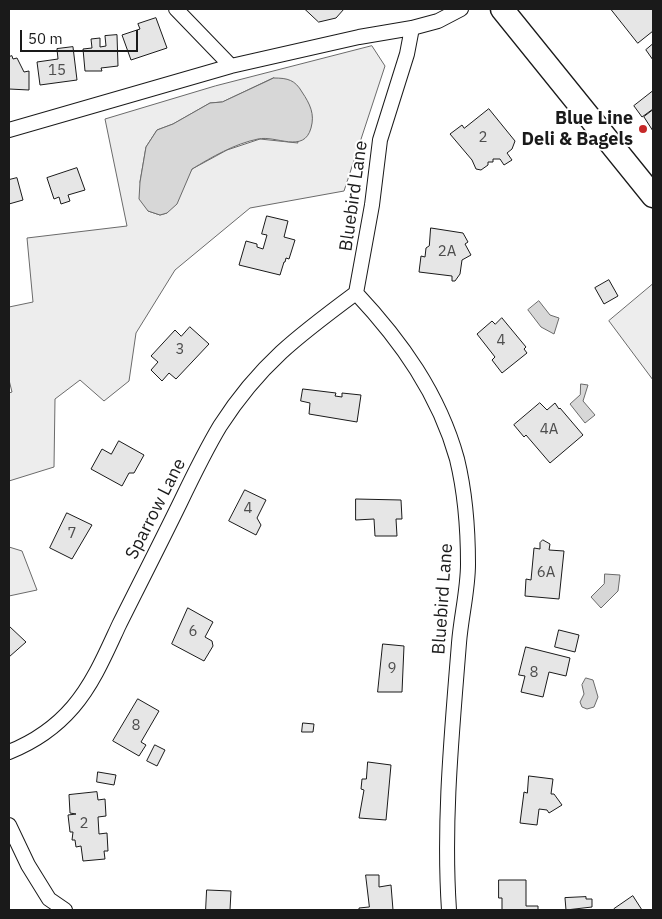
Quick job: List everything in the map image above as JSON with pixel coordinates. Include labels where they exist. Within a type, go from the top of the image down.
[{"type":"main road","points":[[502,9],[650,185]]},
{"type":"street","points":[[176,9],[231,66]]},
{"type":"street","points":[[9,130],[231,66],[359,37],[412,28],[438,21],[461,9]]},
{"type":"street","name":"Bluebird Lane","points":[[412,28],[407,54],[380,140],[372,204],[356,293],[388,328],[415,364],[431,395],[456,459],[465,507],[468,565],[460,629],[448,792],[446,868],[449,910]]},
{"type":"street","name":"Sparrow Lane","points":[[9,752],[24,746],[53,728],[80,698],[95,674],[198,467],[219,428],[244,392],[268,362],[297,336],[356,293]]},
{"type":"street","points":[[9,825],[28,865],[49,899],[65,910]]},
{"type":"shaded area","points":[[372,46],[385,66],[344,191],[250,208],[175,270],[136,333],[129,381],[104,401],[80,380],[55,399],[54,467],[9,481],[9,393],[12,392],[9,380],[9,307],[33,302],[27,238],[127,226],[105,119],[215,86]],"holes":[[[274,78],[298,143],[260,139],[227,150],[192,169],[167,213],[160,215],[148,211],[140,182],[146,147],[157,130],[173,124],[210,103],[222,102]]]},
{"type":"shaded area","points":[[274,78],[283,78],[294,82],[307,101],[311,109],[312,118],[311,128],[307,136],[296,142],[265,138],[258,139],[223,151],[192,169],[177,204],[167,213],[160,215],[148,211],[139,199],[140,182],[146,147],[157,130],[173,124],[210,103],[222,102]]},
{"type":"shaded area","points":[[653,284],[653,380],[609,321]]},
{"type":"shaded area","points":[[539,301],[550,315],[559,318],[554,334],[541,327],[528,310]]},
{"type":"shaded area","points":[[581,384],[588,385],[583,401],[595,415],[585,423],[570,404],[580,395]]},
{"type":"shaded area","points":[[9,547],[22,551],[37,590],[9,596]]},
{"type":"shaded area","points":[[605,574],[620,575],[618,591],[601,608],[591,597],[604,584]]},
{"type":"shaded area","points":[[586,678],[593,680],[598,697],[594,707],[587,709],[582,707],[580,702],[584,694],[582,685]]},
{"type":"building","points":[[305,9],[344,9],[336,18],[319,22]]},
{"type":"building","points":[[611,9],[653,9],[653,31],[638,43]]},
{"type":"building","points":[[156,18],[167,48],[131,60],[122,35],[140,29],[138,24]]},
{"type":"building","points":[[117,35],[118,66],[101,68],[102,71],[85,71],[83,49],[92,48],[91,39],[100,38],[100,47],[106,46],[105,36]]},
{"type":"building","points":[[653,44],[653,60],[646,50]]},
{"type":"building","points":[[73,47],[77,80],[40,85],[37,62],[58,59],[57,49]]},
{"type":"building","points":[[12,56],[13,59],[17,58],[24,72],[29,71],[29,90],[9,89],[9,57]]},
{"type":"building","points":[[653,91],[653,109],[642,117],[634,106]]},
{"type":"building","points":[[489,109],[515,141],[512,149],[507,153],[512,160],[504,165],[500,159],[493,159],[493,162],[488,162],[488,165],[481,170],[476,169],[472,160],[450,134],[462,125],[464,128]]},
{"type":"building","points":[[653,110],[653,131],[644,117]]},
{"type":"building","points":[[77,168],[85,190],[68,195],[70,201],[61,204],[59,197],[54,199],[47,178]]},
{"type":"building","points":[[17,178],[23,200],[9,204],[9,180]]},
{"type":"building","points":[[267,216],[288,221],[284,237],[295,240],[289,259],[286,258],[280,275],[239,265],[246,241],[257,244],[257,247],[263,249],[267,235],[262,234]]},
{"type":"building","points":[[431,228],[463,233],[468,242],[465,244],[471,255],[462,260],[460,274],[455,281],[452,281],[452,276],[419,272],[421,256],[425,257],[426,248],[429,246]]},
{"type":"building","points":[[609,280],[618,296],[604,304],[595,288]]},
{"type":"building","points":[[502,318],[526,347],[524,349],[527,353],[502,373],[492,360],[495,357],[477,334],[492,321],[495,324]]},
{"type":"building","points":[[190,327],[209,344],[176,379],[169,373],[162,381],[151,370],[158,362],[151,356],[175,330],[181,336]]},
{"type":"building","points":[[303,389],[336,393],[335,396],[342,397],[342,393],[361,395],[357,422],[309,414],[310,403],[301,401]]},
{"type":"building","points":[[540,403],[547,410],[555,403],[583,435],[550,463],[526,435],[524,437],[514,425]]},
{"type":"building","points":[[119,441],[144,455],[134,473],[129,473],[122,486],[91,469],[102,449],[111,454]]},
{"type":"building","points":[[245,490],[266,500],[257,518],[261,525],[256,535],[229,521]]},
{"type":"building","points":[[356,499],[401,500],[402,519],[396,519],[397,536],[375,536],[374,519],[356,520]]},
{"type":"building","points":[[67,513],[92,525],[72,559],[50,548]]},
{"type":"building","points":[[543,540],[550,544],[549,550],[564,551],[559,599],[525,596],[526,579],[531,580],[534,548],[540,549],[540,543]]},
{"type":"building","points":[[188,608],[213,622],[205,637],[212,641],[213,646],[204,661],[172,644]]},
{"type":"building","points":[[9,626],[26,642],[9,657]]},
{"type":"building","points":[[559,630],[579,635],[575,652],[555,647]]},
{"type":"building","points":[[383,644],[404,646],[402,692],[378,692]]},
{"type":"building","points":[[526,647],[570,658],[566,676],[549,672],[543,697],[521,692],[525,676],[519,675]]},
{"type":"building","points":[[138,699],[159,711],[141,742],[146,745],[139,756],[113,741]]},
{"type":"building","points":[[303,723],[314,724],[313,732],[302,732]]},
{"type":"building","points":[[155,745],[165,750],[157,766],[147,761]]},
{"type":"building","points":[[368,762],[391,765],[386,820],[359,818],[364,790],[361,789],[362,779],[366,779]]},
{"type":"building","points":[[98,772],[116,775],[114,785],[97,782]]},
{"type":"building","points":[[529,776],[553,779],[551,794],[554,794],[562,805],[549,813],[547,810],[539,809],[537,825],[520,823],[524,792],[527,793]]},
{"type":"building","points":[[97,792],[98,800],[105,799],[106,816],[98,817],[99,834],[107,833],[108,851],[104,851],[105,859],[83,861],[81,846],[76,847],[75,840],[72,840],[73,832],[70,832],[68,815],[76,814],[70,813],[69,795]]},
{"type":"building","points":[[366,875],[379,875],[379,887],[391,885],[393,910],[359,910],[359,908],[369,907]]},
{"type":"building","points":[[499,880],[526,880],[526,906],[538,906],[538,910],[502,910],[502,898],[499,898]]},
{"type":"building","points":[[207,890],[231,891],[230,910],[206,910]]},
{"type":"building","points":[[633,896],[642,910],[614,910],[614,909]]},
{"type":"building","points":[[586,897],[586,899],[592,899],[592,907],[566,910],[565,898]]},
{"type":"place","name":"Blue Line Deli & Bagels","points":[[643,129]]}]
